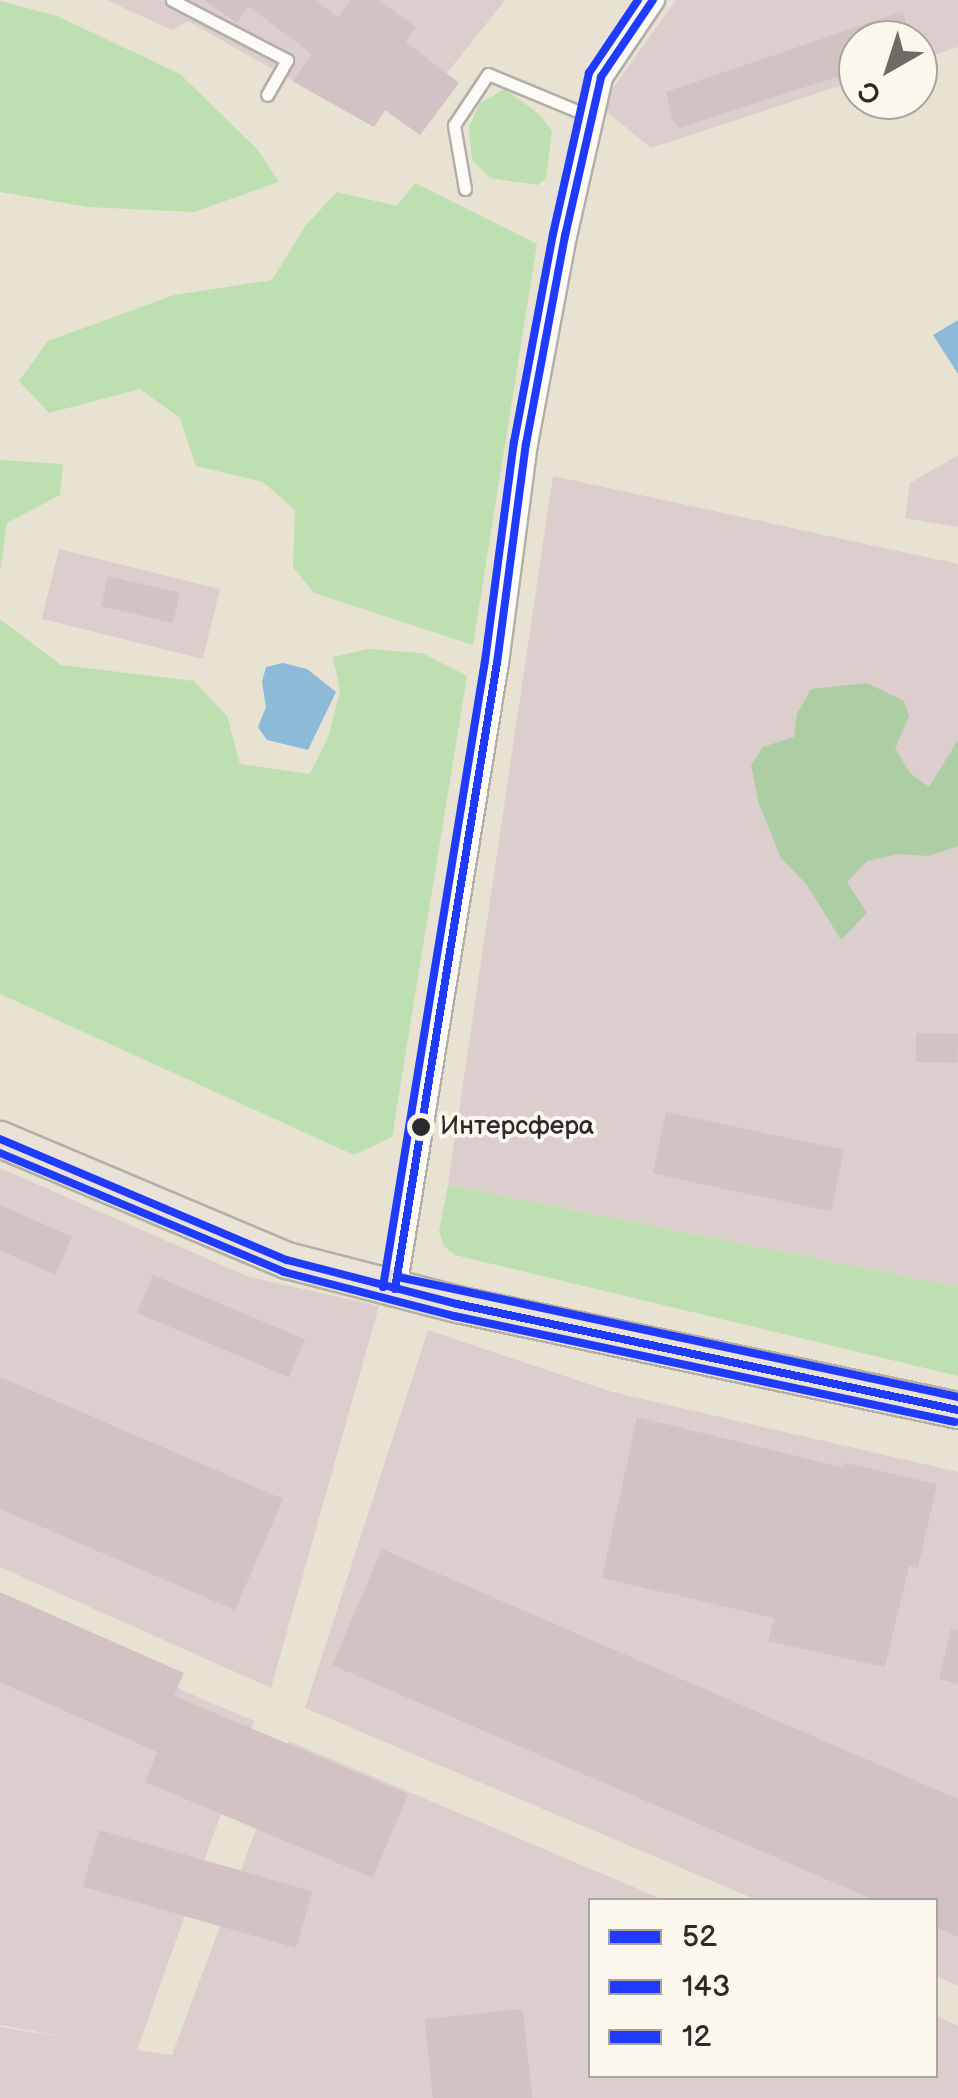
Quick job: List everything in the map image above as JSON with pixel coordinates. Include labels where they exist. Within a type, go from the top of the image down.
[{"type":"main road","points":[[0,1139],[287,1260],[395,1289],[958,1410]]},
{"type":"street","points":[[395,1289],[497,663],[526,444],[564,236],[601,77],[653,0]]},
{"type":"lane","points":[[172,0],[287,60],[267,95]]},
{"type":"lane","points":[[465,189],[454,125],[488,74],[592,117]]},
{"type":"shaded area","points":[[106,0],[505,0],[447,73],[459,83],[420,135],[385,110],[374,127],[188,21],[172,30]]},
{"type":"shaded area","points":[[676,0],[958,0],[958,47],[938,54],[938,20],[838,20],[838,87],[651,148],[600,106]]},
{"type":"shaded area","points":[[958,455],[958,527],[905,518],[910,483]]},
{"type":"shaded area","points":[[553,476],[958,564],[958,1287],[448,1185]]},
{"type":"shaded area","points":[[59,549],[220,589],[203,659],[42,619]]},
{"type":"shaded area","points":[[0,1168],[249,1277],[379,1306],[271,1688],[0,1567]]},
{"type":"shaded area","points":[[428,1330],[612,1392],[958,1472],[958,1986],[938,1977],[938,1898],[752,1898],[305,1708]]},
{"type":"shaded area","points":[[0,1612],[254,1721],[137,2050],[172,2055],[289,1741],[659,1898],[588,1898],[588,2078],[938,2078],[938,2017],[958,2026],[958,2098],[0,2098],[0,2027],[77,2039],[0,2025]]},
{"type":"green space","points":[[0,1],[57,16],[180,74],[258,150],[279,182],[194,212],[88,207],[0,192]]},
{"type":"green space","points":[[505,89],[539,114],[552,131],[546,178],[538,185],[490,178],[472,160],[469,127],[480,103]]},
{"type":"green space","points":[[415,183],[537,244],[473,645],[314,593],[293,567],[295,510],[263,482],[196,466],[180,418],[140,389],[49,413],[19,381],[48,341],[174,295],[272,280],[306,225],[337,192],[397,206]]},
{"type":"green space","points":[[0,460],[63,464],[60,495],[7,523],[0,572]]},
{"type":"green space","points":[[0,619],[61,665],[194,681],[227,716],[240,764],[310,774],[329,735],[340,691],[333,657],[368,649],[422,653],[467,676],[392,1137],[354,1155],[0,994]]},
{"type":"green space","points":[[867,683],[904,701],[909,717],[895,748],[910,773],[929,787],[958,740],[958,846],[929,856],[899,854],[867,861],[847,882],[867,913],[841,940],[807,885],[781,858],[759,804],[751,765],[763,747],[794,737],[797,714],[811,689]]},
{"type":"green space","points":[[448,1185],[958,1287],[958,1376],[455,1255],[444,1246],[439,1232]]},
{"type":"water","points":[[958,320],[958,374],[933,335]]},
{"type":"water","points":[[283,663],[307,669],[336,692],[308,750],[267,740],[258,727],[266,707],[262,682],[266,667]]},
{"type":"building","points":[[204,0],[316,0],[338,17],[351,0],[379,0],[416,27],[406,42],[459,83],[420,135],[385,110],[374,127],[292,81],[312,54],[248,6],[237,23]]},
{"type":"building","points":[[903,11],[905,20],[877,20]]},
{"type":"building","points":[[838,33],[838,76],[679,128],[672,120],[666,92]]},
{"type":"building","points":[[108,576],[180,593],[173,623],[101,606]]},
{"type":"building","points":[[916,1033],[958,1034],[957,1063],[915,1062]]},
{"type":"building","points":[[666,1112],[844,1150],[831,1211],[653,1174]]},
{"type":"building","points":[[0,1205],[72,1237],[55,1275],[0,1250]]},
{"type":"building","points":[[153,1275],[305,1339],[289,1377],[137,1313]]},
{"type":"building","points":[[0,1377],[283,1499],[235,1610],[0,1509]]},
{"type":"building","points":[[637,1417],[844,1468],[845,1463],[937,1484],[918,1568],[909,1566],[885,1667],[768,1641],[774,1618],[602,1578]]},
{"type":"building","points":[[382,1549],[958,1799],[958,1937],[938,1928],[938,1898],[869,1898],[332,1665]]},
{"type":"building","points":[[0,1592],[184,1673],[174,1696],[408,1794],[373,1878],[145,1782],[157,1752],[0,1682]]},
{"type":"building","points":[[951,1629],[958,1630],[958,1684],[939,1679]]},
{"type":"building","points":[[99,1830],[312,1891],[296,1948],[83,1887]]},
{"type":"building","points":[[523,2009],[532,2098],[433,2098],[425,2019]]},
{"type":"transit line","name":"12","points":[[383,1287],[485,661],[514,442],[553,234],[589,73],[638,0]]},
{"type":"transit line","name":"52","points":[[395,1289],[497,663],[526,444],[565,236],[601,77],[653,0]]},
{"type":"transit line","name":"52","points":[[0,1139],[287,1260],[457,1304],[958,1410]]},
{"type":"transit line","name":"143","points":[[0,1153],[284,1272],[454,1316],[955,1422]]},
{"type":"transit line","name":"12","points":[[398,1277],[958,1397]]},
{"type":"place","name":"Интерсфера","points":[[421,1127]]}]
